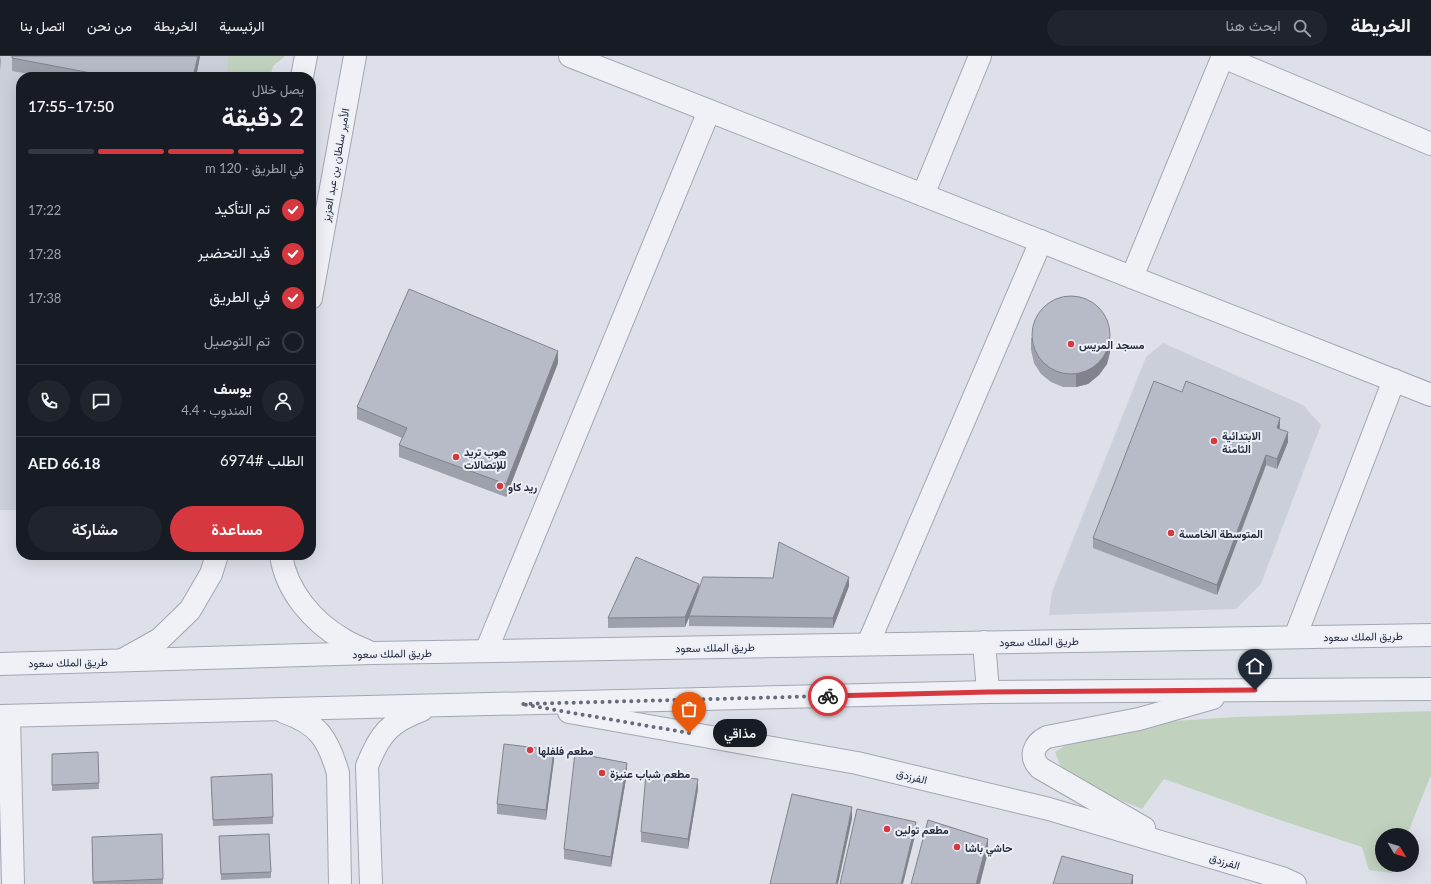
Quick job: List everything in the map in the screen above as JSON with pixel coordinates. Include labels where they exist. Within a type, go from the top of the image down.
[{"type":"street","points":[[303,72],[306,56]]},
{"type":"street","name":"الأمير سلطان بن عبد العزيز","points":[[316,270],[355,56]]},
{"type":"street","points":[[570,56],[1431,395]]},
{"type":"street","points":[[923,195],[980,56]]},
{"type":"street","points":[[1132,277],[1223,56],[1430,142]]},
{"type":"street","points":[[486,651],[709,111]]},
{"type":"street","points":[[868,644],[1041,241]]},
{"type":"street","points":[[1295,637],[1394,380]]},
{"type":"street","points":[[120,661],[160,638],[190,610],[211,574],[215,560]]},
{"type":"street","points":[[282,560],[290,585],[303,604],[321,623],[344,640],[372,653]]},
{"type":"street","name":"طريق الملك سعود","points":[[0,664],[372,653],[1431,635]]},
{"type":"street","points":[[984,642],[988,692]]},
{"type":"street","points":[[13,884],[4,716],[988,692],[1431,689]]},
{"type":"street","points":[[1174,846],[1040,768],[1033,759],[1036,748],[1043,739],[1140,720],[1239,690]]},
{"type":"street","name":"الفرزدق","points":[[521,704],[857,763],[1049,809],[1174,846],[1286,882]]},
{"type":"street","points":[[371,884],[367,766],[374,748],[384,734],[398,720],[433,706]]},
{"type":"street","points":[[277,710],[299,717],[314,726],[326,741],[334,758],[338,773],[340,884]]},
{"type":"shaded area","points":[[0,56],[229,56],[229,72],[16,72],[16,510],[0,510]]},
{"type":"shaded area","points":[[1163,343],[1303,405],[1321,425],[1261,584],[1236,609],[1049,615],[1052,592],[1146,357]]},
{"type":"green space","points":[[228,56],[285,56],[273,66],[271,72],[227,72]]},
{"type":"green space","points":[[1431,711],[1431,775],[1410,828],[1375,828],[1375,871],[1369,870],[1362,847],[1164,779],[1142,809],[1065,777],[1055,752],[1076,739],[1173,721],[1236,717]]},
{"type":"building","points":[[12,56],[198,56],[194,72],[86,72],[12,58]]},
{"type":"building","points":[[409,289],[558,351],[506,484],[399,445],[407,428],[357,407]]},
{"type":"building","name":"مسجد المريس","points":[[1063,296],[1079,296],[1093,302],[1104,313],[1110,327],[1110,343],[1104,357],[1093,368],[1079,374],[1063,374],[1049,368],[1038,357],[1032,343],[1032,327],[1038,313],[1049,302]]},
{"type":"building","points":[[1154,381],[1182,392],[1186,381],[1280,418],[1277,428],[1288,432],[1277,459],[1266,455],[1217,585],[1093,538]]},
{"type":"building","points":[[779,542],[849,577],[833,618],[689,616],[703,577],[773,578]]},
{"type":"building","points":[[636,557],[699,584],[685,617],[608,618]]},
{"type":"building","points":[[504,744],[554,750],[546,810],[497,804]]},
{"type":"building","points":[[98,752],[99,783],[52,785],[52,754]]},
{"type":"building","points":[[575,753],[627,763],[611,857],[564,849]]},
{"type":"building","points":[[646,773],[698,779],[688,839],[641,832]]},
{"type":"building","points":[[272,774],[273,817],[213,820],[211,777]]},
{"type":"building","points":[[792,794],[852,807],[836,884],[770,884]]},
{"type":"building","points":[[857,809],[916,822],[901,884],[840,884]]},
{"type":"building","points":[[928,820],[988,839],[976,884],[911,884]]},
{"type":"building","points":[[162,834],[163,879],[93,882],[92,837]]},
{"type":"building","points":[[269,834],[271,872],[221,874],[219,836]]},
{"type":"building","points":[[1062,856],[1133,875],[1131,884],[1053,884]]},
{"type":"way so far","points":[[689,733],[521,704],[828,696]]},
{"type":"place","name":"مسجد المريس","points":[[1071,344]]},
{"type":"place","name":"الابتدائية الثامنة","points":[[1214,441]]},
{"type":"place","name":"هوب تريد للإتصالات","points":[[456,457]]},
{"type":"place","name":"ريد كاو","points":[[500,486]]},
{"type":"place","name":"المتوسطة الخامسة","points":[[1171,533]]},
{"type":"place","name":"مذاقي","points":[[689,733]]},
{"type":"place","name":"مطعم فلفلها","points":[[530,750]]},
{"type":"place","name":"مطعم شباب عنيزة","points":[[602,773]]},
{"type":"place","name":"مطعم تولين","points":[[887,829]]},
{"type":"place","name":"حاشي باشا","points":[[957,847]]},
{"type":"route","points":[[828,696],[988,692],[1255,690]]}]
